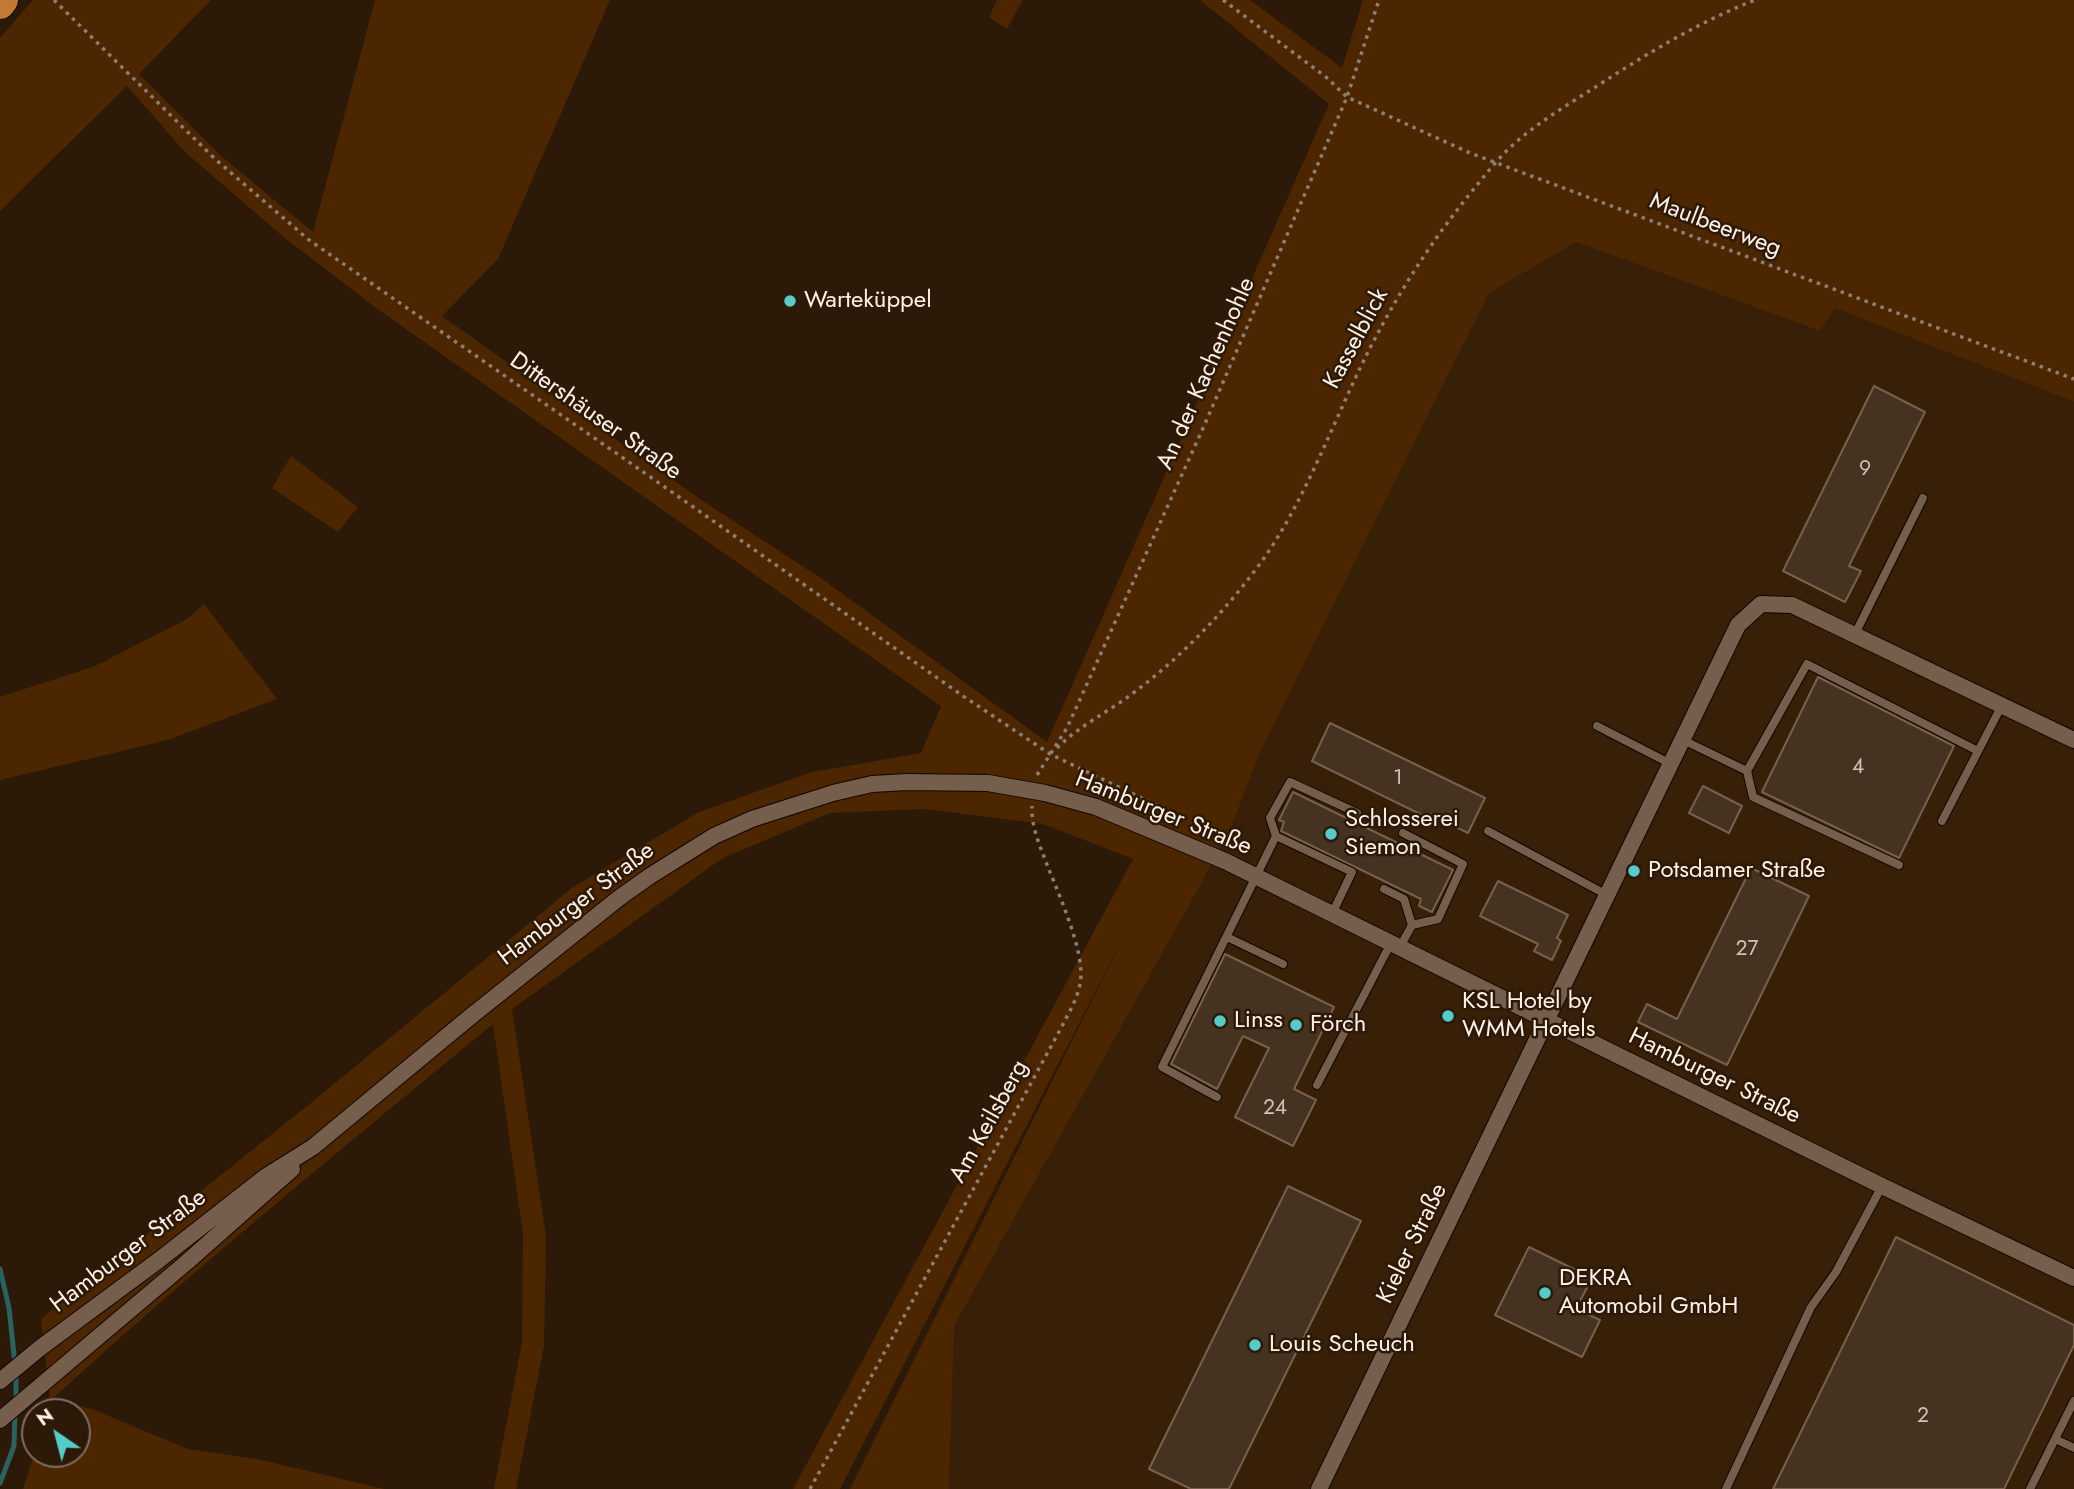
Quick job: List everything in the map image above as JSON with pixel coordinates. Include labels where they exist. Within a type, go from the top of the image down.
[{"type":"street","points":[[1547,1020],[1738,625],[1761,604],[1791,605],[2074,740]]},
{"type":"street","name":"Hamburger Straße","points":[[0,1381],[265,1177],[313,1147],[620,898],[714,835],[794,804],[872,785],[907,782],[988,783],[1032,791],[1096,807],[1225,861],[2074,1278]]},
{"type":"street","name":"Kieler Straße","points":[[1319,1489],[1547,1020]]},
{"type":"street","points":[[0,1420],[187,1262],[295,1167],[313,1147]]},
{"type":"lane","points":[[1856,634],[1923,498]]},
{"type":"lane","points":[[1899,865],[1753,797],[1747,771],[1807,664],[1978,751]]},
{"type":"lane","points":[[1942,821],[2002,705]]},
{"type":"lane","points":[[1597,726],[1671,764]]},
{"type":"lane","points":[[1683,740],[1747,771]]},
{"type":"lane","points":[[1217,1097],[1162,1067],[1276,836],[1270,818],[1290,782],[1357,813]]},
{"type":"lane","points":[[1488,831],[1607,895]]},
{"type":"lane","points":[[1317,1085],[1396,945],[1412,925],[1438,919],[1463,864],[1403,833]]},
{"type":"lane","points":[[1276,836],[1352,872],[1332,914]]},
{"type":"lane","points":[[1384,888],[1404,899],[1412,925]]},
{"type":"lane","points":[[1227,937],[1283,964]]},
{"type":"lane","points":[[1726,1489],[1811,1307],[1836,1272],[1882,1186]]},
{"type":"lane","points":[[2030,1489],[2074,1401]]},
{"type":"lane","points":[[2055,1439],[2074,1448]]},
{"type":"path","name":"Dittershäuser Straße","points":[[54,0],[215,159],[309,240],[962,696],[1050,754],[1158,806]]},
{"type":"path","name":"Maulbeerweg","points":[[1223,0],[1326,77],[1347,97],[1471,153],[2074,379]]},
{"type":"path","name":"An der Kachenhohle","points":[[1050,754],[1067,729],[1204,426],[1347,97],[1379,0]]},
{"type":"path","name":"Kasselblick","points":[[1050,754],[1072,733],[1155,676],[1185,649],[1240,590],[1285,526],[1368,352],[1405,286],[1445,224],[1496,162],[1515,143],[1552,115],[1625,68],[1688,31],[1755,0]]},
{"type":"path","name":"Am Keilsberg","points":[[810,1489],[1073,1005],[1081,982],[1081,966],[1073,935],[1038,841],[1031,813],[1032,791],[1038,771],[1050,754]]},
{"type":"shaded area","points":[[33,0],[211,0],[139,74],[220,155],[313,232],[375,0],[610,0],[498,259],[442,316],[703,501],[822,579],[1047,742],[1329,104],[1200,0],[1250,0],[1342,68],[1363,0],[2074,0],[2074,402],[1835,308],[1820,331],[1576,242],[1489,293],[1260,752],[1232,825],[954,1326],[949,1489],[850,1489],[1126,932],[840,1489],[793,1489],[1133,859],[1043,824],[925,809],[830,813],[723,858],[512,1009],[546,1236],[544,1346],[516,1489],[494,1489],[522,1342],[523,1234],[493,1024],[214,1256],[53,1398],[50,1398],[41,1319],[312,1102],[573,887],[699,812],[812,772],[921,753],[941,706],[376,308],[281,235],[184,151],[127,86],[0,211],[0,38]]},
{"type":"shaded area","points":[[997,0],[1023,0],[1007,29],[989,17]]},
{"type":"shaded area","points":[[1576,242],[1820,331],[1835,308],[2074,402],[2074,1489],[949,1489],[953,1326],[1232,825],[1260,752],[1489,293]]},
{"type":"shaded area","points":[[291,456],[358,507],[338,532],[272,488]]},
{"type":"shaded area","points":[[204,604],[277,699],[168,740],[0,780],[0,697],[95,666],[187,619]]},
{"type":"shaded area","points":[[91,1409],[188,1449],[257,1459],[385,1489],[23,1489],[30,1468],[91,1468]]},
{"type":"building","points":[[1874,386],[1925,412],[1849,566],[1861,571],[1845,602],[1783,571]]},
{"type":"building","points":[[1818,677],[1954,746],[1899,858],[1762,792]]},
{"type":"building","points":[[1330,723],[1485,798],[1468,833],[1430,814],[1428,818],[1312,761]]},
{"type":"building","points":[[1703,786],[1742,806],[1729,833],[1689,813]]},
{"type":"building","points":[[1293,792],[1453,870],[1432,912],[1419,906],[1421,899],[1281,831],[1284,822],[1279,820]]},
{"type":"building","points":[[1751,868],[1809,896],[1727,1065],[1638,1022],[1647,1004],[1677,1019]]},
{"type":"building","points":[[1498,881],[1568,915],[1557,938],[1561,941],[1552,960],[1534,951],[1538,944],[1480,916]]},
{"type":"building","points":[[1225,954],[1334,1007],[1294,1089],[1316,1100],[1293,1146],[1235,1117],[1269,1048],[1243,1036],[1217,1089],[1171,1064]]},
{"type":"building","name":"Louis Scheuch","points":[[1288,1186],[1361,1221],[1229,1489],[1191,1489],[1149,1469]]},
{"type":"building","points":[[1896,1237],[2074,1325],[2074,1345],[2004,1489],[1773,1489]]},
{"type":"building","name":"DEKRA Automobil GmbH","points":[[1529,1247],[1592,1278],[1576,1309],[1600,1320],[1582,1357],[1495,1315]]},
{"type":"waterway","points":[[0,1269],[9,1308],[15,1364]]},
{"type":"waterway","points":[[16,1374],[16,1402]]},
{"type":"waterway","points":[[0,1483],[14,1446],[15,1412]]},
{"type":"place","name":"Warteküppel","points":[[790,301]]},
{"type":"place","name":"Schlosserei Siemon","points":[[1331,834]]},
{"type":"place","name":"Potsdamer Straße","points":[[1634,871]]},
{"type":"place","name":"KSL Hotel by WMM Hotels","points":[[1448,1016]]},
{"type":"place","name":"Linss","points":[[1220,1021]]},
{"type":"place","name":"Förch","points":[[1296,1025]]},
{"type":"place","name":"DEKRA Automobil GmbH","points":[[1545,1293]]},
{"type":"place","name":"Louis Scheuch","points":[[1255,1345]]}]
